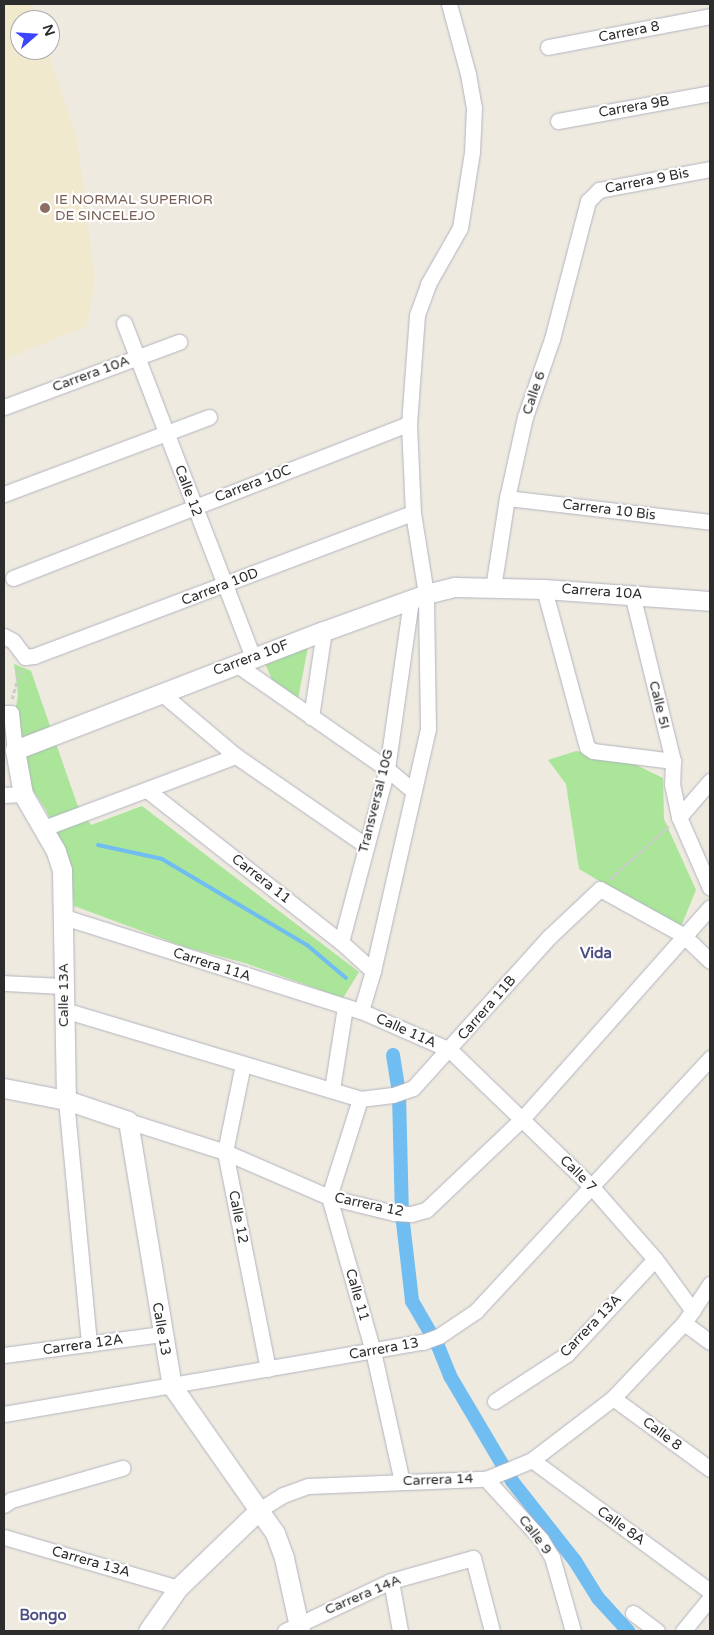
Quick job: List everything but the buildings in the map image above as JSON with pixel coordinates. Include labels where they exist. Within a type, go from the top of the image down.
[{"type":"street","points":[[361,1011],[373,971],[428,728],[418,597],[409,424],[417,315],[428,284],[460,228],[472,152],[472,99],[449,4]]},
{"type":"street","name":"Carrera 8","points":[[548,47],[710,16]]},
{"type":"street","name":"Carrera 9B","points":[[558,121],[710,93]]},
{"type":"street","name":"Carrera 9 Bis","points":[[588,201],[599,190],[710,169]]},
{"type":"street","name":"Calle 6","points":[[493,588],[507,498],[525,417],[555,330],[588,201]]},
{"type":"street","name":"Calle 12","points":[[124,323],[225,585],[244,661]]},
{"type":"street","name":"Carrera 10A","points":[[4,407],[179,342]]},
{"type":"street","points":[[4,494],[209,417]]},
{"type":"street","name":"Carrera 10C","points":[[13,578],[194,506],[409,424]]},
{"type":"street","name":"Carrera 10 Bis","points":[[507,498],[710,522]]},
{"type":"street","name":"Carrera 10D","points":[[25,657],[225,585],[413,513]]},
{"type":"street","name":"Carrera 10F","points":[[14,750],[160,692],[418,597],[455,587],[493,588]]},
{"type":"street","name":"Carrera 10A","points":[[493,588],[632,594],[710,601]]},
{"type":"street","points":[[544,589],[587,746],[593,751],[673,761]]},
{"type":"street","name":"Calle 5I","points":[[632,594],[673,761],[672,784],[679,817]]},
{"type":"street","name":"Transversal 10G","points":[[341,942],[365,845],[387,769],[418,597]]},
{"type":"street","points":[[311,717],[324,631]]},
{"type":"street","points":[[4,636],[13,641],[25,657]]},
{"type":"street","points":[[244,661],[311,717],[387,769],[413,791]]},
{"type":"street","points":[[160,692],[236,756],[365,845]]},
{"type":"street","name":"Calle 13A","points":[[8,713],[23,794],[44,828],[62,870],[66,1100],[89,1344]]},
{"type":"street","points":[[44,828],[236,756]]},
{"type":"street","points":[[710,782],[679,817],[710,888]]},
{"type":"street","name":"Carrera 11","points":[[147,790],[341,942],[373,971]]},
{"type":"street","points":[[4,795],[23,794]]},
{"type":"street","points":[[600,889],[683,935],[710,961]]},
{"type":"street","name":"Carrera 11B","points":[[64,1010],[360,1098],[393,1095],[413,1088],[450,1050],[549,937],[600,889]]},
{"type":"street","name":"Carrera 12","points":[[4,1088],[66,1100],[225,1152],[329,1197],[394,1213],[426,1210],[522,1119],[710,906]]},
{"type":"street","name":"Carrera 11A","points":[[64,917],[361,1011]]},
{"type":"street","points":[[4,983],[64,986]]},
{"type":"street","points":[[332,1089],[345,1007]]},
{"type":"street","name":"Calle 11A","points":[[361,1011],[450,1050]]},
{"type":"street","name":"Calle 7","points":[[450,1050],[591,1186],[655,1259],[688,1317],[710,1342]]},
{"type":"street","name":"Carrera 13","points":[[4,1414],[424,1342],[439,1336],[476,1311],[710,1058]]},
{"type":"street","name":"Calle 12","points":[[243,1064],[225,1152],[268,1369]]},
{"type":"street","points":[[329,1197],[360,1098]]},
{"type":"street","name":"Calle 13","points":[[128,1121],[172,1386],[259,1510]]},
{"type":"street","name":"Calle 11","points":[[329,1197],[373,1351],[402,1482]]},
{"type":"street","name":"Carrera 13A","points":[[495,1401],[567,1354],[655,1259]]},
{"type":"street","name":"Carrera 14","points":[[148,1631],[178,1588],[259,1510],[283,1495],[308,1486],[486,1479],[532,1460],[614,1398],[688,1317],[710,1284]]},
{"type":"street","name":"Carrera 12A","points":[[4,1355],[162,1334]]},
{"type":"street","name":"Calle 8","points":[[614,1398],[710,1469]]},
{"type":"street","name":"Calle 8A","points":[[532,1460],[710,1591]]},
{"type":"street","points":[[4,1505],[12,1500],[122,1468]]},
{"type":"street","name":"Calle 9","points":[[486,1479],[541,1539],[552,1557],[573,1631]]},
{"type":"street","points":[[259,1510],[275,1533],[284,1558],[295,1629]]},
{"type":"street","name":"Carrera 13A","points":[[4,1537],[178,1588]]},
{"type":"street","name":"Carrera 14A","points":[[295,1629],[391,1581],[473,1558],[492,1631]]},
{"type":"street","points":[[391,1581],[400,1631]]},
{"type":"street","points":[[683,1631],[710,1598]]},
{"type":"street","points":[[633,1613],[658,1631]]},
{"type":"path","points":[[8,713],[13,691],[25,657]]},
{"type":"path","points":[[600,889],[679,817]]},
{"type":"shaded area","name":"IE NORMAL SUPERIOR DE SINCELEJO","points":[[4,4],[31,4],[33,10],[10,10],[10,60],[50,60],[77,137],[95,280],[87,326],[4,360]]},
{"type":"green space","points":[[308,647],[298,699],[273,682],[264,661]]},
{"type":"green space","points":[[14,664],[31,671],[77,804],[91,825],[142,806],[359,972],[343,998],[245,963],[185,947],[74,906],[69,860],[46,810],[30,786],[15,712],[18,695]]},
{"type":"green space","points":[[576,751],[632,763],[663,778],[664,819],[696,890],[680,929],[579,869],[566,784],[548,760]]},
{"type":"waterway","points":[[98,845],[162,859],[307,945],[346,978]]},
{"type":"waterway","points":[[393,1055],[399,1094],[402,1214],[412,1301],[438,1346],[450,1376],[512,1481],[575,1561],[598,1598],[628,1631]]},
{"type":"place","name":"IE NORMAL SUPERIOR DE SINCELEJO","points":[[45,208]]},
{"type":"district","name":"Vida","points":[[596,954]]},
{"type":"district","name":"Bongo","points":[[43,1616]]}]
